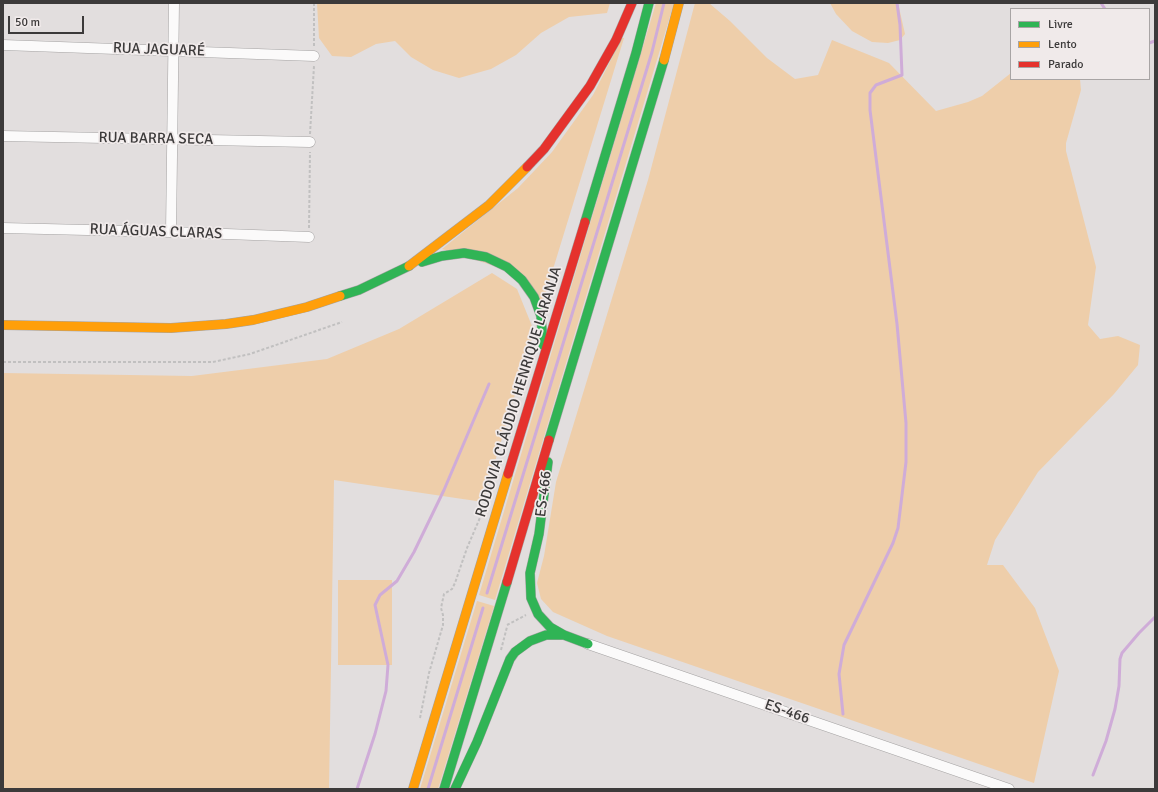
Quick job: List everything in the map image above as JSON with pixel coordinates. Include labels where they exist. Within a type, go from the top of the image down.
[{"type":"main road","points":[[409,266],[489,205],[522,174],[544,149],[590,86],[616,40],[632,3]]},
{"type":"main road","name":"RODOVIA CLÁUDIO HENRIQUE LARANJA","points":[[413,789],[636,53],[649,3]]},
{"type":"main road","points":[[444,789],[664,61],[679,3]]},
{"type":"main road","points":[[3,325],[171,328],[226,324],[280,314],[327,301],[359,290],[409,266],[442,256],[464,253],[486,257],[507,267],[528,288],[538,307],[543,327],[544,358]]},
{"type":"main road","name":"ES-466","points":[[551,434],[539,534],[529,582],[531,598],[536,610],[550,627],[564,635],[588,644]]},
{"type":"main road","name":"ES-466","points":[[455,789],[477,742],[510,659],[522,646],[538,637],[556,634],[564,635]]},
{"type":"street","points":[[171,232],[174,3]]},
{"type":"street","name":"RUA JAGUARÉ","points":[[3,46],[173,50],[314,56]]},
{"type":"street","name":"RUA BARRA SECA","points":[[3,136],[310,142]]},
{"type":"street","name":"RUA ÁGUAS CLARAS","points":[[3,228],[309,237]]},
{"type":"street","name":"ES-466","points":[[588,644],[1009,789]]},
{"type":"path","points":[[309,237],[314,3]]},
{"type":"path","points":[[3,362],[213,362],[250,354],[342,322]]},
{"type":"path","name":"RODOVIA CLÁUDIO HENRIQUE LARANJA","points":[[419,721],[430,667],[443,624],[443,615],[440,608],[444,594],[452,589],[455,583],[467,548],[483,512]]},
{"type":"path","points":[[506,625],[536,610]]},
{"type":"shaded area","points":[[317,3],[610,3],[607,13],[569,17],[541,33],[516,55],[491,69],[459,78],[433,70],[411,57],[395,41],[376,44],[351,57],[332,56],[319,38]]},
{"type":"shaded area","points":[[656,3],[674,3],[495,600],[479,595]]},
{"type":"shaded area","points":[[695,3],[709,3],[730,21],[767,58],[795,79],[818,75],[832,40],[889,63],[936,111],[968,102],[982,96],[1010,74],[1010,80],[1080,80],[1081,90],[1066,143],[1066,151],[1096,267],[1088,325],[1100,339],[1118,336],[1140,345],[1138,365],[1114,394],[1038,472],[995,540],[987,565],[1003,565],[1035,608],[1059,671],[1034,783],[607,636],[553,612],[541,599],[537,583],[544,556],[556,482],[648,180]]},
{"type":"shaded area","points":[[830,3],[898,3],[905,34],[900,40],[888,43],[872,42],[852,31],[836,14]]},
{"type":"shaded area","points":[[622,38],[624,38],[542,305],[525,276],[442,249],[518,188],[552,152],[593,95]]},
{"type":"shaded area","points":[[492,273],[517,289],[534,331],[483,502],[334,480],[329,789],[3,789],[3,373],[192,376],[327,359],[399,329]]},
{"type":"shaded area","points":[[338,580],[392,580],[392,665],[338,665]]},
{"type":"shaded area","points":[[477,601],[494,606],[438,789],[420,789]]},
{"type":"waterway","points":[[487,593],[652,52],[664,3]]},
{"type":"waterway","points":[[843,714],[839,674],[844,645],[893,543],[898,528],[906,462],[906,423],[897,324],[870,110],[870,93],[876,85],[902,75],[900,25],[897,3]]},
{"type":"waterway","points":[[1101,3],[1104,8]]},
{"type":"waterway","points":[[1150,43],[1155,41]]},
{"type":"waterway","points":[[357,789],[375,734],[386,691],[388,665],[375,605],[380,595],[397,581],[414,552],[444,490],[489,384]]},
{"type":"waterway","points":[[428,789],[483,608]]},
{"type":"waterway","points":[[1093,775],[1106,741],[1115,709],[1119,686],[1120,659],[1122,653],[1155,617]]},
{"type":"traffic: fast","points":[[585,222],[636,53],[649,3]]},
{"type":"traffic: fast","points":[[549,440],[664,60]]},
{"type":"traffic: fast","points":[[422,262],[442,256],[464,253],[486,257],[507,267],[522,280],[534,297],[541,316],[543,345]]},
{"type":"traffic: fast","points":[[340,296],[359,290],[409,266]]},
{"type":"traffic: fast","points":[[548,462],[539,534],[530,573],[531,598],[538,614],[550,627],[564,635],[588,644]]},
{"type":"traffic: fast","points":[[444,789],[507,582]]},
{"type":"traffic: fast","points":[[455,789],[477,742],[510,659],[515,652],[530,641],[546,635],[564,635]]},
{"type":"traffic: slow","points":[[664,60],[679,3]]},
{"type":"traffic: slow","points":[[409,266],[489,205],[527,167]]},
{"type":"traffic: slow","points":[[3,325],[171,328],[226,324],[253,320],[307,307],[340,296]]},
{"type":"traffic: slow","points":[[413,789],[508,474]]},
{"type":"traffic: jam","points":[[527,167],[544,149],[590,86],[616,40],[632,3]]},
{"type":"traffic: jam","points":[[508,474],[585,222]]},
{"type":"traffic: jam","points":[[507,582],[549,440]]}]
